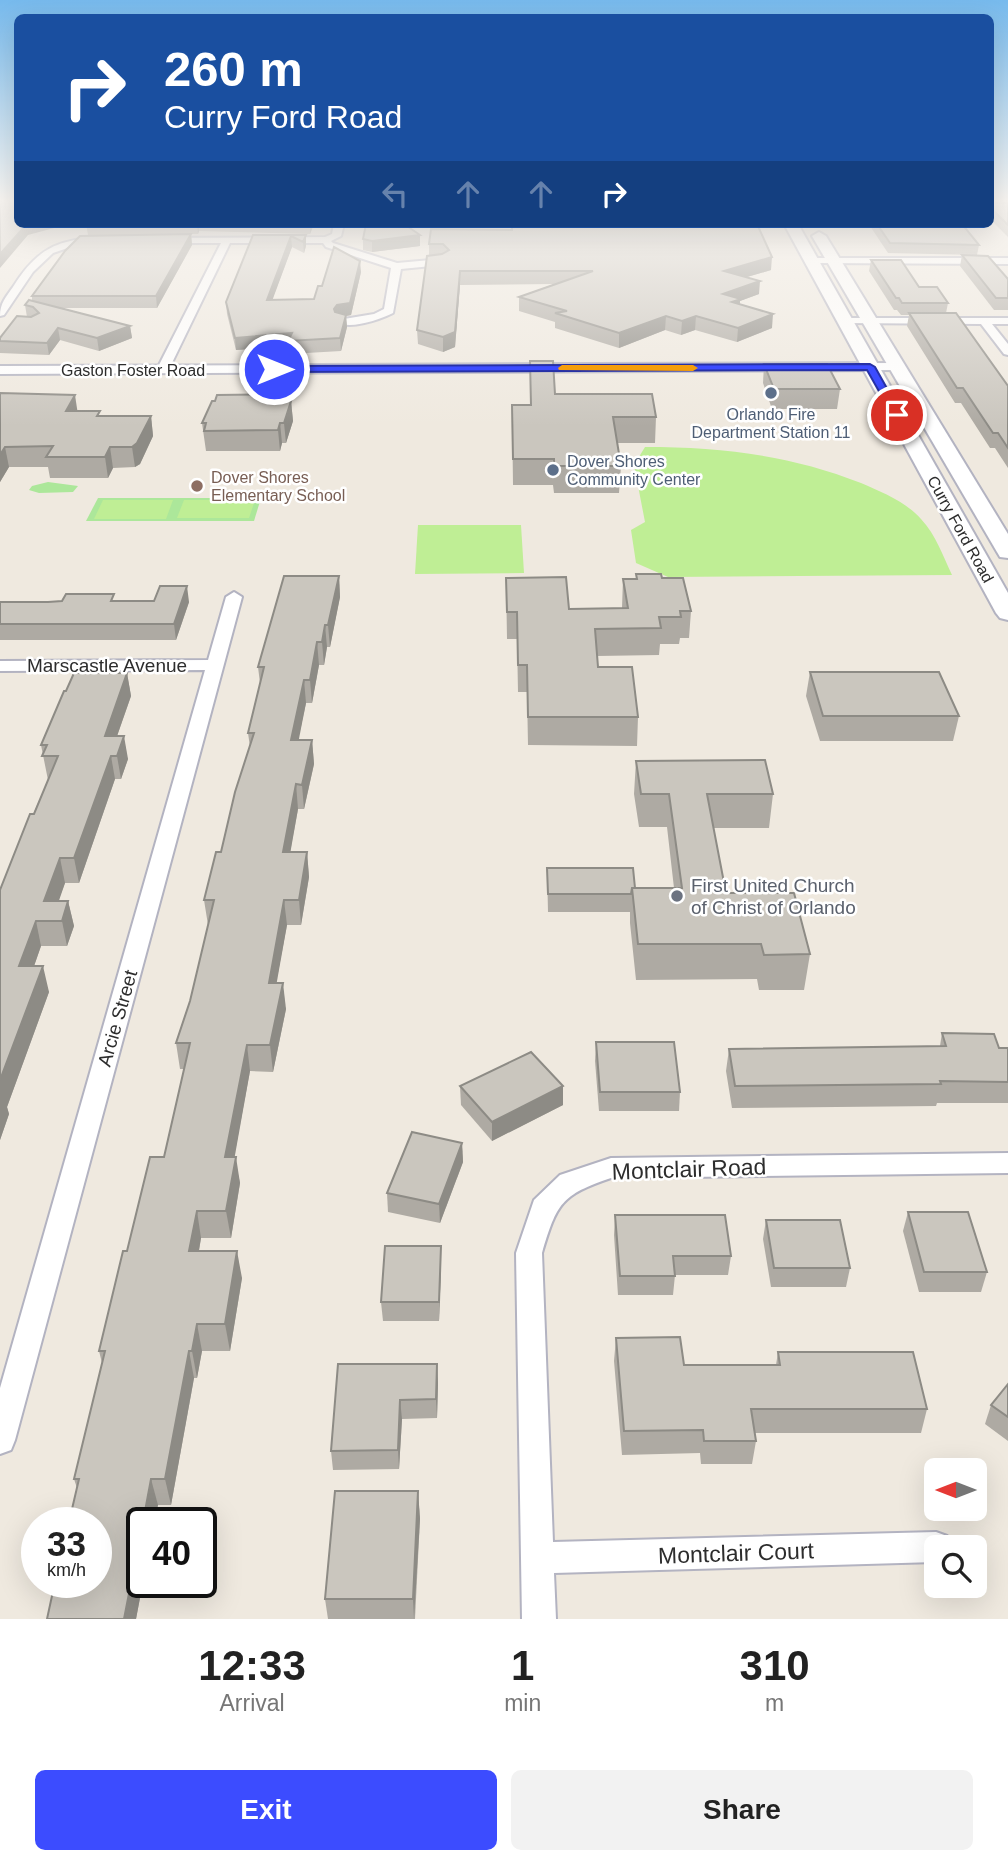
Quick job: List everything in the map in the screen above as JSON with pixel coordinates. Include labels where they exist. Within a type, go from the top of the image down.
[{"type":"main road","name":"Curry Ford Road","points":[[820,275],[1008,613]]},
{"type":"main road","name":"Curry Ford Road","points":[[842,275],[1008,552]]},
{"type":"street","points":[[0,313],[28,275]]},
{"type":"street","points":[[163,369],[210,275]]},
{"type":"street","points":[[342,322],[377,317],[389,311],[395,275]]},
{"type":"street","points":[[0,320],[13,323]]},
{"type":"street","points":[[846,321],[1008,321]]},
{"type":"street","points":[[984,321],[1008,352]]},
{"type":"street","name":"Gaston Foster Road","points":[[0,370],[897,367]]},
{"type":"street","name":"Arcie Street","points":[[0,1440],[234,597]]},
{"type":"street","name":"Marscastle Avenue","points":[[0,666],[215,665]]},
{"type":"street","name":"Montclair Road","points":[[539,1619],[529,1252],[543,1207],[569,1182],[611,1168],[1008,1163]]},
{"type":"street","name":"Montclair Court","points":[[537,1558],[924,1547]]},
{"type":"green space","points":[[645,447],[755,454],[834,473],[861,483],[901,503],[921,519],[935,539],[952,575],[668,577],[636,563],[631,530],[645,522],[634,465]]},
{"type":"green space","points":[[48,482],[78,486],[73,492],[39,493],[29,490],[32,486]]},
{"type":"green space","points":[[98,498],[261,498],[254,521],[86,521]]},
{"type":"green space","points":[[103,500],[173,500],[166,519],[94,519]]},
{"type":"green space","points":[[184,500],[255,500],[249,518],[177,518]]},
{"type":"green space","points":[[418,525],[521,525],[524,573],[415,574]]},
{"type":"building","points":[[48,275],[168,275],[156,296],[32,296]]},
{"type":"building","points":[[237,275],[277,275],[267,300],[314,299],[326,275],[357,275],[350,303],[337,305],[334,309],[335,312],[346,315],[340,338],[288,341],[292,333],[235,338],[226,302]]},
{"type":"building","points":[[424,275],[460,275],[455,332],[443,337],[417,330]]},
{"type":"building","points":[[583,275],[737,275],[760,281],[723,294],[741,299],[732,302],[773,314],[738,328],[696,316],[682,321],[666,316],[619,333],[555,313],[567,311],[519,297]]},
{"type":"building","points":[[881,275],[911,275],[919,287],[937,287],[948,303],[902,303]]},
{"type":"building","points":[[977,275],[1004,275],[1008,279],[1008,298],[996,298]]},
{"type":"building","points":[[29,300],[130,326],[97,338],[58,328],[47,343],[0,341],[17,316],[31,317],[39,313],[33,307],[25,305]]},
{"type":"building","points":[[909,313],[956,313],[1008,386],[1008,448],[998,433],[993,433],[963,388],[957,388]]},
{"type":"building","points":[[530,361],[553,361],[555,394],[652,394],[656,417],[613,417],[621,466],[554,466],[554,459],[513,459],[512,405],[531,405]]},
{"type":"building","points":[[764,364],[827,364],[840,389],[774,389]]},
{"type":"building","points":[[0,393],[75,395],[66,411],[100,411],[97,416],[151,416],[137,443],[132,447],[110,447],[105,457],[46,457],[53,446],[5,447],[0,455]]},
{"type":"building","points":[[289,394],[287,401],[291,401],[284,423],[280,423],[278,430],[204,431],[206,423],[202,423],[217,395]]},
{"type":"building","points":[[636,574],[661,574],[662,578],[683,578],[691,611],[680,611],[681,617],[659,617],[661,628],[595,629],[598,667],[632,667],[638,717],[528,717],[527,665],[518,665],[517,612],[507,612],[506,578],[566,577],[569,609],[628,608],[623,579],[637,579]]},
{"type":"building","points":[[284,576],[339,576],[328,625],[325,625],[322,642],[317,642],[310,680],[304,680],[291,740],[312,740],[302,785],[296,784],[283,852],[307,852],[299,900],[284,900],[269,983],[283,983],[270,1045],[247,1045],[225,1157],[236,1157],[226,1211],[197,1211],[189,1251],[237,1251],[225,1324],[197,1324],[192,1351],[189,1351],[165,1479],[151,1479],[146,1507],[126,1507],[126,1598],[128,1598],[124,1619],[47,1619],[52,1598],[112,1598],[112,1507],[72,1507],[79,1479],[74,1479],[105,1351],[99,1351],[123,1251],[127,1251],[150,1157],[164,1157],[190,1043],[176,1043],[190,1001],[214,900],[204,900],[216,852],[221,852],[235,792],[254,733],[248,733],[264,667],[258,667]]},
{"type":"building","points":[[160,586],[187,586],[174,624],[0,624],[0,602],[62,601],[66,594],[114,594],[111,601],[154,601]]},
{"type":"building","points":[[810,672],[939,672],[959,716],[823,716]]},
{"type":"building","points":[[74,673],[127,673],[105,736],[124,736],[117,756],[111,756],[74,858],[60,858],[44,901],[68,901],[62,921],[36,921],[19,966],[43,966],[0,1080],[0,890],[30,814],[34,814],[58,756],[42,756],[47,745],[41,745]]},
{"type":"building","points":[[765,760],[773,794],[707,794],[726,893],[794,893],[810,954],[764,955],[761,944],[638,944],[632,888],[682,888],[669,794],[641,794],[636,761]]},
{"type":"building","points":[[547,868],[633,868],[635,888],[632,888],[631,894],[548,894]]},
{"type":"building","points":[[942,1033],[994,1034],[999,1048],[1008,1048],[1008,1082],[735,1086],[729,1049],[946,1046]]},
{"type":"building","points":[[596,1042],[674,1042],[680,1092],[600,1092]]},
{"type":"building","points":[[531,1052],[563,1086],[492,1122],[460,1086]]},
{"type":"building","points":[[412,1132],[462,1143],[439,1204],[387,1193]]},
{"type":"building","points":[[908,1212],[968,1212],[987,1272],[924,1272]]},
{"type":"building","points":[[615,1215],[725,1215],[731,1256],[673,1256],[675,1276],[620,1276]]},
{"type":"building","points":[[766,1220],[840,1220],[850,1268],[774,1268]]},
{"type":"building","points":[[385,1246],[441,1246],[439,1302],[381,1302]]},
{"type":"building","points":[[680,1337],[684,1365],[780,1365],[778,1352],[913,1352],[927,1409],[751,1409],[756,1441],[704,1441],[703,1430],[624,1431],[616,1338]]},
{"type":"building","points":[[338,1364],[437,1364],[436,1399],[400,1400],[398,1450],[331,1451]]},
{"type":"building","points":[[1008,1384],[1008,1417],[991,1405]]},
{"type":"building","points":[[335,1491],[418,1491],[413,1599],[325,1599]]},
{"type":"slow traffic","points":[[562,368],[693,368]]},
{"type":"place","name":"Orlando Fire Department Station 11","points":[[771,393]]},
{"type":"place","name":"Dover Shores Community Center","points":[[553,470]]},
{"type":"place","name":"Dover Shores Elementary School","points":[[197,486]]},
{"type":"place","name":"First United Church of Christ of Orlando","points":[[677,896]]},
{"type":"route","points":[[274,369],[870,367],[897,415]]}]
